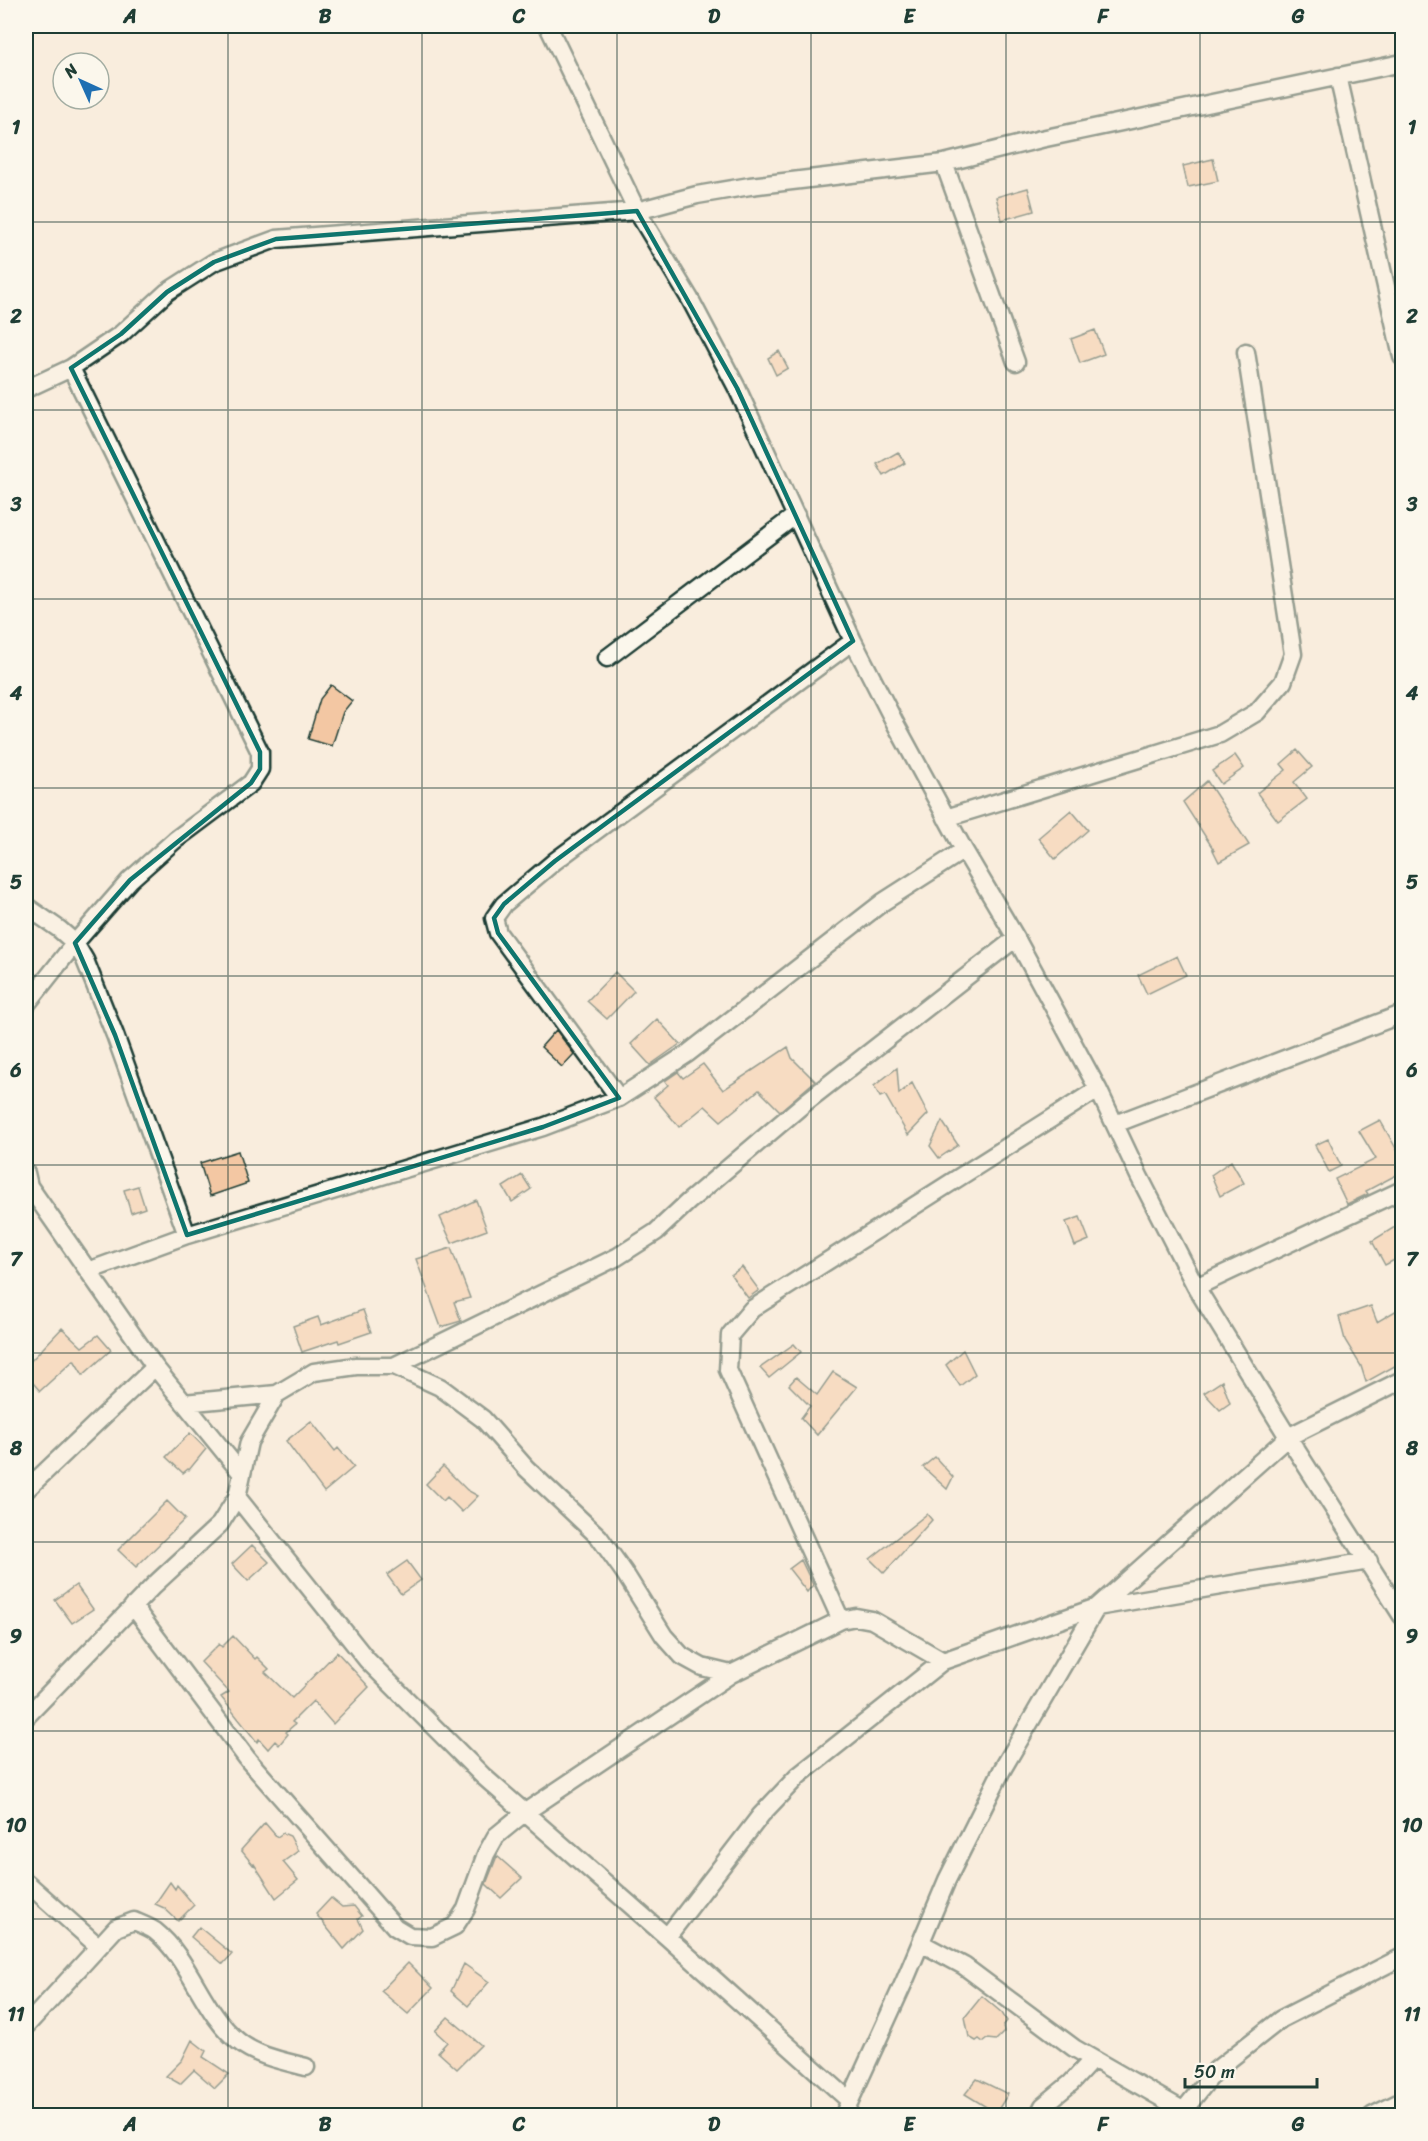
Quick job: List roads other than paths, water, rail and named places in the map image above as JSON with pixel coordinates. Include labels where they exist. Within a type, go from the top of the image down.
[{"type":"street","points":[[548,26],[637,211],[716,346],[737,387],[853,640],[946,818],[1016,939],[1098,1089],[1139,1176],[1196,1287],[1402,1616]]},
{"type":"street","points":[[26,389],[71,368],[121,334],[167,292],[214,262],[276,239],[637,211],[697,195],[750,186],[944,163],[1041,139],[1402,63]]},
{"type":"street","points":[[1338,76],[1402,357]]},
{"type":"street","points":[[944,163],[1016,362]]},
{"type":"street","points":[[946,818],[1220,734],[1257,712],[1283,682],[1293,654],[1246,352]]},
{"type":"street","points":[[26,1005],[75,943],[130,880],[175,840],[251,783],[260,769],[260,752],[71,368]]},
{"type":"street","points":[[607,658],[795,515]]},
{"type":"street","points":[[619,1098],[498,933],[494,918],[504,904],[555,861],[853,640]]},
{"type":"street","points":[[88,1271],[187,1235],[543,1127],[619,1098],[687,1053],[883,902],[964,850]]},
{"type":"street","points":[[26,906],[60,929],[75,943],[85,960],[187,1235]]},
{"type":"street","points":[[394,1366],[617,1257],[656,1232],[806,1102],[1016,939]]},
{"type":"street","points":[[1115,1124],[1402,1014]]},
{"type":"street","points":[[842,1620],[728,1370],[730,1335],[752,1309],[1098,1089]]},
{"type":"street","points":[[26,1173],[29,1186],[155,1367],[242,1474]]},
{"type":"street","points":[[1196,1287],[1402,1190]]},
{"type":"street","points":[[184,1403],[277,1394],[314,1372],[356,1366],[394,1366],[440,1387],[483,1419],[526,1468],[598,1537],[624,1572],[664,1636],[682,1656],[702,1667],[731,1674]]},
{"type":"street","points":[[26,1490],[155,1367]]},
{"type":"street","points":[[237,1497],[367,1660],[483,1776],[667,1937],[846,2108],[947,1880],[1002,1770],[1097,1607],[1288,1437],[1402,1380]]},
{"type":"street","points":[[26,1717],[133,1606],[220,1524],[237,1497],[249,1442],[277,1394]]},
{"type":"street","points":[[667,1937],[761,1815],[798,1776],[943,1661],[1097,1607],[1369,1561]]},
{"type":"street","points":[[133,1606],[249,1761],[395,1927],[410,1936],[432,1937],[454,1926],[466,1909],[486,1854],[496,1836],[524,1812],[731,1674],[842,1620],[856,1617],[872,1620],[943,1661]]},
{"type":"street","points":[[26,1882],[98,1946]]},
{"type":"street","points":[[26,2026],[116,1928],[134,1921],[153,1930],[173,1948],[222,2025],[238,2042],[267,2056],[306,2067]]},
{"type":"street","points":[[921,1943],[964,1966],[1074,2048],[1189,2113],[1216,2070],[1281,2019],[1402,1957]]},
{"type":"street","points":[[1038,2115],[1043,2106],[1071,2083],[1093,2058]]},
{"type":"street","points":[[1372,2115],[1402,2101]]}]
